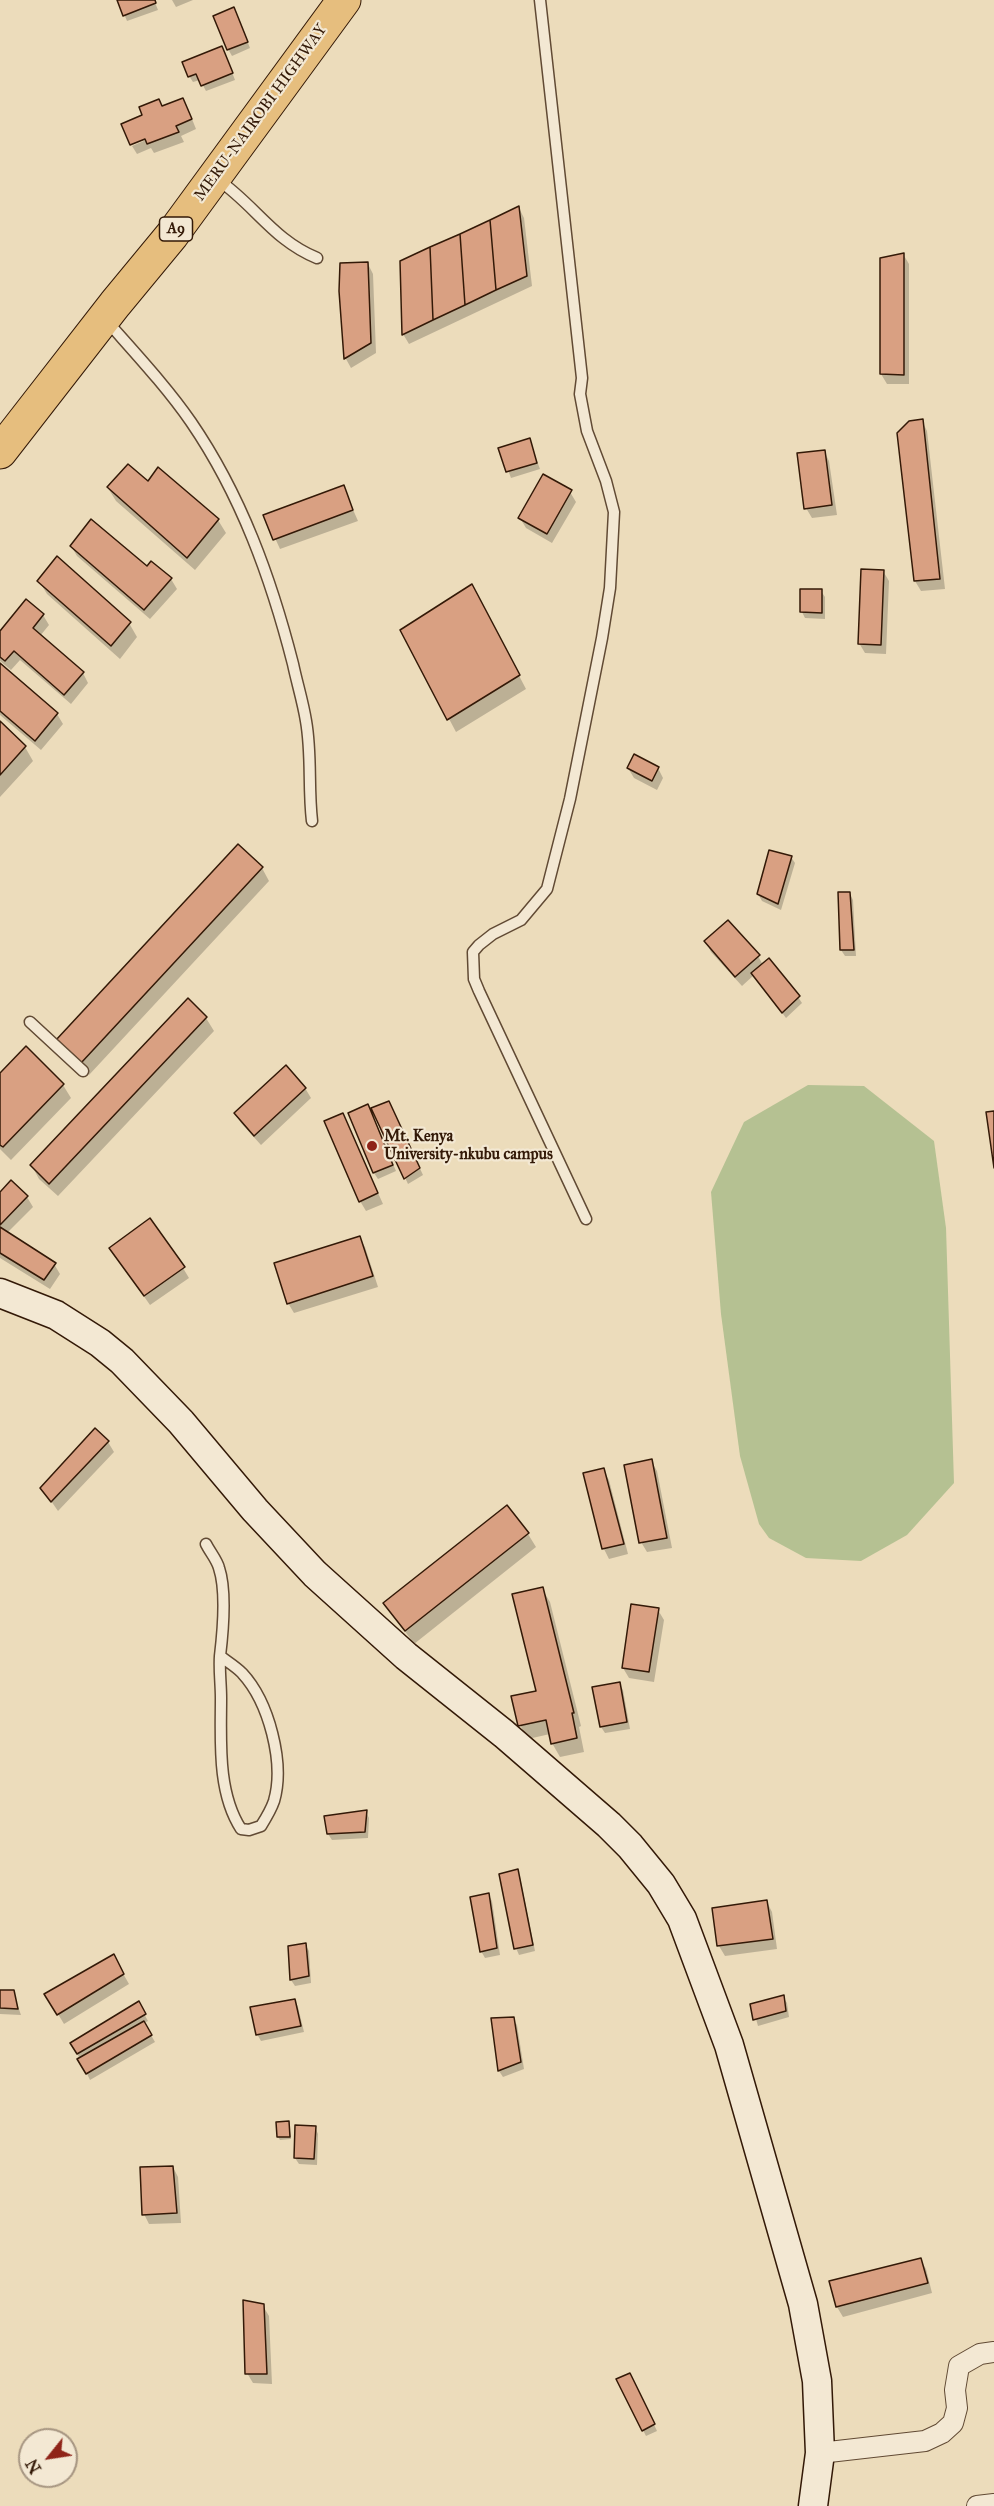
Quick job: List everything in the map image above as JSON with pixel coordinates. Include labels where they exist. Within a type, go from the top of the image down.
[{"type":"highway","name":"MERU-NAIROBI HIGHWAY","points":[[0,452],[172,235],[344,0]]},
{"type":"street","points":[[0,1293],[56,1315],[100,1343],[122,1361],[181,1422],[268,1524],[315,1574],[406,1656],[504,1734],[609,1825],[635,1851],[661,1884],[682,1919],[729,2045],[760,2150],[811,2342],[816,2381],[820,2453],[813,2506]]},
{"type":"street","points":[[820,2453],[873,2445],[925,2441],[942,2433],[953,2423],[957,2408],[955,2390],[959,2366],[980,2354],[994,2352]]},
{"type":"street","points":[[977,2506],[994,2504]]},
{"type":"lane","points":[[540,0],[582,378],[580,394],[587,431],[606,481],[614,512],[614,548],[610,588],[591,696],[570,799],[547,889],[521,920],[493,934],[479,945],[473,952],[472,965],[479,991],[586,1219]]},
{"type":"lane","points":[[214,177],[244,201],[271,230],[299,250],[317,258]]},
{"type":"lane","points":[[104,318],[140,357],[190,420],[217,462],[243,513],[284,630],[303,703],[312,769],[309,790],[312,821]]},
{"type":"lane","points":[[30,1022],[83,1071]]},
{"type":"lane","points":[[206,1544],[219,1567],[222,1584],[223,1642],[220,1656],[222,1763],[228,1802],[233,1817],[241,1828],[249,1830],[261,1826],[274,1800],[277,1778],[274,1745],[268,1718],[255,1690],[242,1672],[220,1656]]},
{"type":"green space","points":[[808,1085],[864,1086],[934,1141],[946,1228],[954,1483],[907,1535],[861,1561],[806,1558],[769,1538],[759,1524],[740,1456],[721,1314],[711,1192],[744,1122]]},
{"type":"building","points":[[117,0],[155,0],[156,3],[123,16]]},
{"type":"building","points":[[234,7],[248,42],[227,50],[213,16]]},
{"type":"building","points":[[222,46],[233,73],[201,86],[196,74],[188,77],[182,62]]},
{"type":"building","points":[[183,98],[192,119],[176,126],[179,132],[147,144],[145,139],[130,145],[121,124],[142,115],[139,107],[159,99],[162,106]]},
{"type":"building","points":[[519,206],[527,276],[496,290],[490,220]]},
{"type":"building","points":[[490,220],[496,290],[465,305],[460,234]]},
{"type":"building","points":[[460,234],[465,305],[433,320],[430,247]]},
{"type":"building","points":[[430,247],[433,320],[402,335],[400,261]]},
{"type":"building","points":[[904,253],[904,375],[880,374],[880,258]]},
{"type":"building","points":[[368,262],[371,343],[344,359],[339,291],[340,263]]},
{"type":"building","points":[[923,419],[940,579],[914,581],[897,433],[909,421]]},
{"type":"building","points":[[530,438],[537,463],[506,472],[498,448]]},
{"type":"building","points":[[825,450],[832,505],[804,509],[797,453]]},
{"type":"building","points":[[128,464],[148,481],[158,467],[219,519],[187,558],[107,487]]},
{"type":"building","points":[[543,474],[572,490],[547,534],[518,518]]},
{"type":"building","points":[[344,485],[353,510],[273,540],[263,515]]},
{"type":"building","points":[[91,519],[147,566],[151,561],[172,578],[144,610],[70,546]]},
{"type":"building","points":[[57,556],[131,622],[111,646],[37,581]]},
{"type":"building","points":[[861,569],[884,570],[881,645],[858,644]]},
{"type":"building","points":[[472,584],[520,675],[447,720],[400,630]]},
{"type":"building","points":[[800,589],[822,589],[822,613],[800,612]]},
{"type":"building","points":[[26,599],[44,614],[33,628],[84,672],[64,695],[14,651],[5,661],[0,657],[0,631]]},
{"type":"building","points":[[0,663],[58,713],[35,741],[0,711]]},
{"type":"building","points":[[0,721],[26,746],[0,775]]},
{"type":"building","points":[[634,754],[659,767],[652,781],[627,768]]},
{"type":"building","points":[[238,844],[263,867],[81,1063],[56,1040]]},
{"type":"building","points":[[769,850],[792,856],[778,904],[757,894]]},
{"type":"building","points":[[838,892],[850,892],[854,950],[840,950]]},
{"type":"building","points":[[728,920],[760,955],[735,977],[704,941]]},
{"type":"building","points":[[769,958],[800,996],[782,1013],[751,973]]},
{"type":"building","points":[[188,998],[207,1017],[49,1184],[30,1165]]},
{"type":"building","points":[[26,1046],[64,1084],[3,1147],[0,1145],[0,1073]]},
{"type":"building","points":[[286,1065],[306,1088],[254,1136],[234,1113]]},
{"type":"building","points":[[389,1101],[420,1168],[404,1179],[371,1108]]},
{"type":"building","points":[[368,1104],[393,1165],[373,1173],[348,1113]]},
{"type":"building","points":[[994,1111],[994,1168],[986,1112]]},
{"type":"building","points":[[343,1113],[378,1193],[359,1202],[324,1121]]},
{"type":"building","points":[[11,1180],[28,1196],[0,1225],[0,1192]]},
{"type":"building","points":[[150,1218],[185,1267],[144,1296],[109,1248]]},
{"type":"building","points":[[0,1227],[56,1263],[44,1280],[0,1253]]},
{"type":"building","points":[[360,1236],[373,1276],[287,1304],[274,1263]]},
{"type":"building","points":[[95,1428],[109,1441],[51,1502],[40,1488]]},
{"type":"building","points":[[652,1459],[667,1538],[639,1543],[624,1465]]},
{"type":"building","points":[[604,1468],[624,1544],[602,1549],[583,1473]]},
{"type":"building","points":[[507,1505],[529,1533],[405,1631],[383,1603]]},
{"type":"building","points":[[543,1587],[574,1713],[572,1713],[577,1738],[551,1744],[546,1720],[518,1726],[511,1696],[536,1691],[512,1594]]},
{"type":"building","points":[[631,1604],[659,1608],[649,1672],[622,1668]]},
{"type":"building","points":[[620,1682],[627,1722],[600,1727],[592,1687]]},
{"type":"building","points":[[367,1810],[365,1832],[327,1834],[324,1816]]},
{"type":"building","points":[[518,1869],[533,1945],[514,1949],[499,1874]]},
{"type":"building","points":[[489,1893],[497,1948],[480,1952],[470,1897]]},
{"type":"building","points":[[767,1900],[773,1939],[717,1946],[712,1908]]},
{"type":"building","points":[[306,1943],[309,1976],[290,1980],[288,1946]]},
{"type":"building","points":[[114,1954],[124,1974],[57,2015],[44,1994]]},
{"type":"building","points":[[0,1990],[14,1990],[18,2009],[0,2008]]},
{"type":"building","points":[[784,1995],[786,2011],[753,2020],[750,2004]]},
{"type":"building","points":[[295,1999],[301,2026],[256,2035],[250,2007]]},
{"type":"building","points":[[139,2001],[146,2014],[77,2054],[70,2043]]},
{"type":"building","points":[[514,2017],[521,2062],[498,2071],[491,2018]]},
{"type":"building","points":[[144,2021],[152,2035],[86,2074],[77,2059]]},
{"type":"building","points":[[289,2121],[290,2137],[277,2137],[276,2122]]},
{"type":"building","points":[[295,2125],[316,2126],[314,2159],[294,2158]]},
{"type":"building","points":[[173,2166],[177,2213],[142,2215],[140,2167]]},
{"type":"building","points":[[921,2258],[928,2283],[836,2307],[829,2281]]},
{"type":"building","points":[[243,2300],[264,2304],[267,2374],[245,2374]]},
{"type":"building","points":[[630,2373],[655,2424],[642,2431],[616,2379]]},
{"type":"place","name":"Mt. Kenya University-nkubu campus","points":[[372,1146]]}]
